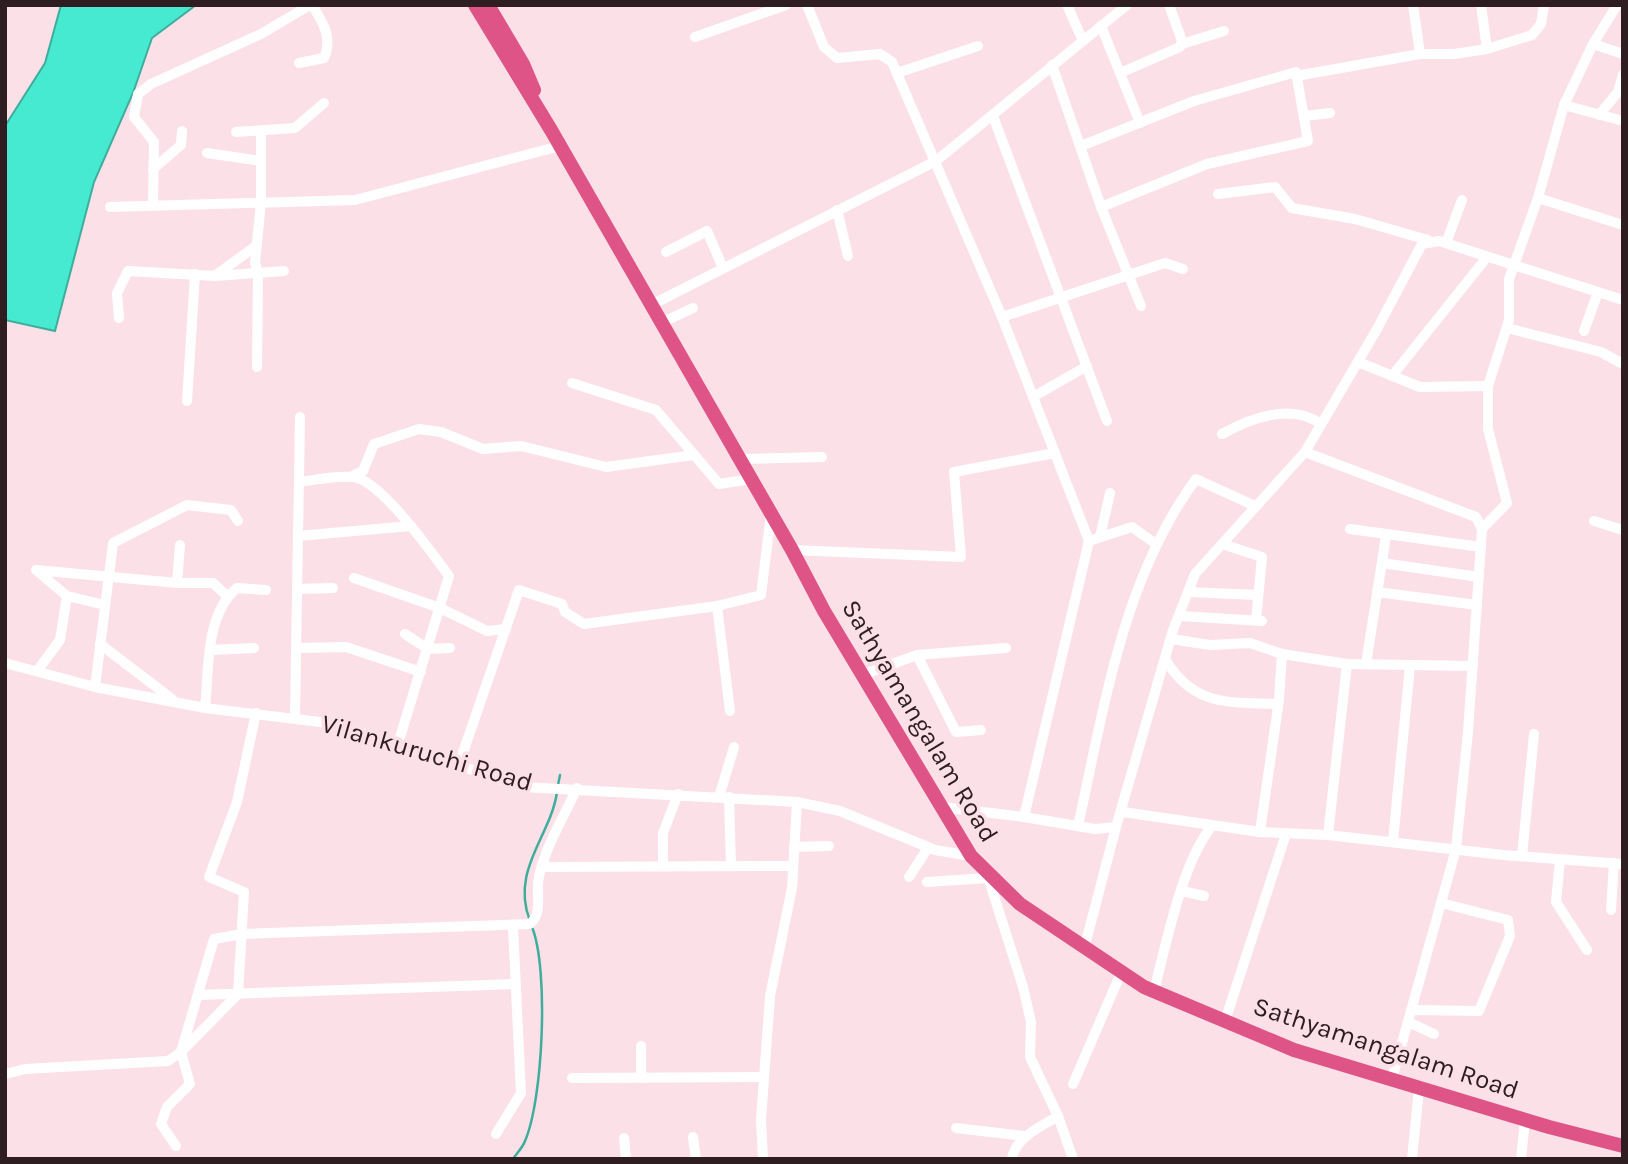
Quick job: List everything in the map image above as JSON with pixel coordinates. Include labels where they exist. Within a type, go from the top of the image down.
[{"type":"highway","name":"Sathyamangalam Road","points":[[475,5],[551,130],[862,675],[971,856],[987,875],[1020,904],[1084,949],[1154,991],[1294,1050],[1525,1120],[1623,1146]]},
{"type":"highway","name":"Sathyamangalam Road","points":[[488,5],[523,64],[551,130]]},
{"type":"street","points":[[153,205],[154,142],[134,117],[138,94],[151,84],[261,34],[311,5],[326,26],[328,50],[324,58],[299,63]]},
{"type":"street","points":[[695,37],[786,5]]},
{"type":"street","points":[[807,5],[824,47],[837,58],[880,54],[892,62],[1002,317],[1089,541],[1024,817]]},
{"type":"street","points":[[1067,5],[1083,41]]},
{"type":"street","points":[[651,304],[936,161],[1127,5]]},
{"type":"street","points":[[1169,5],[1182,44]]},
{"type":"street","points":[[1413,5],[1420,54]]},
{"type":"street","points":[[1481,5],[1487,49]]},
{"type":"street","points":[[1296,76],[1420,54],[1454,54],[1487,49],[1532,34],[1541,24],[1544,5]]},
{"type":"street","points":[[1482,529],[1507,503],[1488,429],[1488,386],[1507,328],[1508,279],[1538,198],[1564,106],[1593,44],[1616,5]]},
{"type":"street","points":[[1101,26],[1140,122]]},
{"type":"street","points":[[1120,73],[1182,44],[1224,31]]},
{"type":"street","points":[[1593,44],[1623,54]]},
{"type":"street","points":[[897,73],[978,46]]},
{"type":"street","points":[[1052,65],[1101,206],[1141,306]]},
{"type":"street","points":[[1081,146],[1194,101],[1296,72],[1308,141],[1207,164],[1101,206]]},
{"type":"street","points":[[1599,115],[1618,92],[1623,75]]},
{"type":"street","points":[[236,132],[295,128],[324,103]]},
{"type":"street","points":[[1564,106],[1623,121]]},
{"type":"street","points":[[1304,116],[1329,113]]},
{"type":"street","points":[[993,116],[1107,421]]},
{"type":"street","points":[[153,169],[181,145],[182,131]]},
{"type":"street","points":[[257,367],[258,273],[255,263],[261,202],[261,132]]},
{"type":"street","points":[[110,207],[355,200],[560,146]]},
{"type":"street","points":[[207,153],[261,161]]},
{"type":"street","points":[[1218,194],[1275,187],[1292,208],[1355,219],[1446,243],[1623,300]]},
{"type":"street","points":[[1538,198],[1623,225]]},
{"type":"street","points":[[1446,243],[1462,200]]},
{"type":"street","points":[[837,210],[848,256]]},
{"type":"street","points":[[666,252],[706,231],[723,268]]},
{"type":"street","points":[[1084,949],[1165,659],[1195,574],[1305,452],[1358,362],[1409,266],[1428,240]]},
{"type":"street","points":[[215,276],[256,246]]},
{"type":"street","points":[[1392,376],[1487,257]]},
{"type":"street","points":[[1002,317],[1165,263],[1183,269]]},
{"type":"street","points":[[119,318],[117,293],[128,271],[215,276],[285,271]]},
{"type":"street","points":[[187,401],[195,274]]},
{"type":"street","points":[[1584,331],[1598,292]]},
{"type":"street","points":[[661,323],[693,308]]},
{"type":"street","points":[[1507,328],[1601,352],[1623,364]]},
{"type":"street","points":[[1358,362],[1420,387],[1488,386]]},
{"type":"street","points":[[1033,397],[1087,366]]},
{"type":"street","points":[[572,383],[656,410],[719,484],[751,479]]},
{"type":"street","points":[[1222,434],[1255,416],[1308,415],[1321,424]]},
{"type":"street","points":[[295,716],[300,417]]},
{"type":"street","points":[[352,477],[363,471],[374,444],[419,429],[441,432],[483,449],[521,446],[606,467],[694,455]]},
{"type":"street","points":[[1305,452],[1476,517],[1482,529],[1473,666],[1456,849],[1392,1079]]},
{"type":"street","points":[[792,550],[961,557],[954,472],[1055,453]]},
{"type":"street","points":[[740,459],[821,457]]},
{"type":"street","points":[[299,482],[352,477],[366,480],[411,526],[449,576],[398,744]]},
{"type":"street","points":[[1078,826],[1115,660],[1156,544],[1171,513],[1196,479],[1255,506]]},
{"type":"street","points":[[1100,537],[1110,493]]},
{"type":"street","points":[[95,687],[113,543],[187,505],[230,510],[238,521]]},
{"type":"street","points":[[459,764],[519,590],[562,604],[565,612],[584,624],[717,606],[761,595],[771,513]]},
{"type":"street","points":[[1594,521],[1623,530]]},
{"type":"street","points":[[298,536],[411,526]]},
{"type":"street","points":[[1089,541],[1132,527],[1156,544]]},
{"type":"street","points":[[1350,529],[1480,547]]},
{"type":"street","points":[[1366,664],[1386,536]]},
{"type":"street","points":[[1180,616],[1259,620],[1258,595],[1262,557],[1222,544]]},
{"type":"street","points":[[177,583],[180,545]]},
{"type":"street","points":[[1382,564],[1479,577]]},
{"type":"street","points":[[105,606],[66,596],[36,570],[177,583],[213,583],[227,596]]},
{"type":"street","points":[[354,578],[440,608],[487,631],[506,629]]},
{"type":"street","points":[[205,708],[214,623],[227,596],[237,588],[266,590]]},
{"type":"street","points":[[297,590],[333,588]]},
{"type":"street","points":[[1188,592],[1258,595]]},
{"type":"street","points":[[1377,592],[1477,605]]},
{"type":"street","points":[[37,671],[60,640],[66,596]]},
{"type":"street","points":[[717,606],[730,711]]},
{"type":"street","points":[[405,634],[428,649],[450,648]]},
{"type":"street","points":[[1171,639],[1210,646],[1250,643],[1282,654],[1347,664],[1473,666]]},
{"type":"street","points":[[100,644],[175,702]]},
{"type":"street","points":[[296,648],[346,647],[421,672]]},
{"type":"street","points":[[211,650],[254,648]]},
{"type":"street","points":[[862,675],[917,655],[1006,648]]},
{"type":"street","points":[[1260,832],[1278,705],[1282,654]]},
{"type":"street","points":[[917,655],[956,732],[982,730]]},
{"type":"street","points":[[1165,659],[1178,681],[1213,702],[1278,705]]},
{"type":"street","name":"Vilankuruchi Road","points":[[5,663],[95,687],[205,708],[295,716],[336,724],[523,787],[797,802],[840,811],[928,848],[971,856]]},
{"type":"street","points":[[1328,835],[1347,664]]},
{"type":"street","points":[[1393,841],[1410,666]]},
{"type":"street","points":[[5,1074],[25,1069],[168,1061],[181,1052],[238,994],[244,892],[209,877],[237,802],[256,713]]},
{"type":"street","points":[[1522,856],[1534,734]]},
{"type":"street","points":[[731,866],[724,797],[734,747]]},
{"type":"street","points":[[176,1146],[161,1124],[167,1107],[190,1084],[181,1052],[214,939],[242,934],[513,927],[532,922],[543,867],[578,788]]},
{"type":"street","points":[[663,866],[663,833],[678,794]]},
{"type":"street","points":[[763,1159],[764,1077],[771,996],[792,888],[797,802]]},
{"type":"street","points":[[941,807],[1078,826],[1116,827]]},
{"type":"street","points":[[1122,811],[1260,832],[1328,835],[1618,864],[1611,910]]},
{"type":"street","points":[[1154,991],[1182,891],[1194,858],[1212,826]]},
{"type":"street","points":[[1226,1021],[1286,834]]},
{"type":"street","points":[[794,847],[829,846]]},
{"type":"street","points":[[909,877],[928,848]]},
{"type":"street","points":[[1560,860],[1556,902],[1587,950]]},
{"type":"street","points":[[543,867],[793,866]]},
{"type":"street","points":[[928,882],[987,875],[1023,988],[1031,1022],[1030,1057],[1058,1116],[1073,1159]]},
{"type":"street","points":[[1182,891],[1204,896]]},
{"type":"street","points":[[1411,1010],[1479,1012],[1510,936],[1508,920],[1441,903]]},
{"type":"street","points":[[496,1133],[521,1093],[513,927]]},
{"type":"street","points":[[1073,1084],[1121,973]]},
{"type":"street","points":[[198,995],[514,984]]},
{"type":"street","points":[[1408,1022],[1434,1034]]},
{"type":"street","points":[[641,1046],[641,1078]]},
{"type":"street","points":[[572,1078],[764,1077]]},
{"type":"street","points":[[1412,1159],[1419,1088]]},
{"type":"street","points":[[1012,1159],[1013,1149],[1025,1136],[1058,1116]]},
{"type":"street","points":[[1521,1159],[1525,1120]]},
{"type":"street","points":[[956,1128],[1025,1136]]},
{"type":"street","points":[[694,1137],[696,1159]]},
{"type":"street","points":[[624,1138],[626,1159]]},
{"type":"shaded area","points":[[61,5],[196,5],[152,38],[133,93],[94,182],[55,331],[5,320],[5,126],[45,63]]},
{"type":"waterway","points":[[558,785],[560,775]]},
{"type":"waterway","points":[[530,921],[525,903],[528,869],[557,792]]},
{"type":"waterway","points":[[513,1159],[524,1143],[531,1122],[540,1066],[541,972],[532,927]]}]
